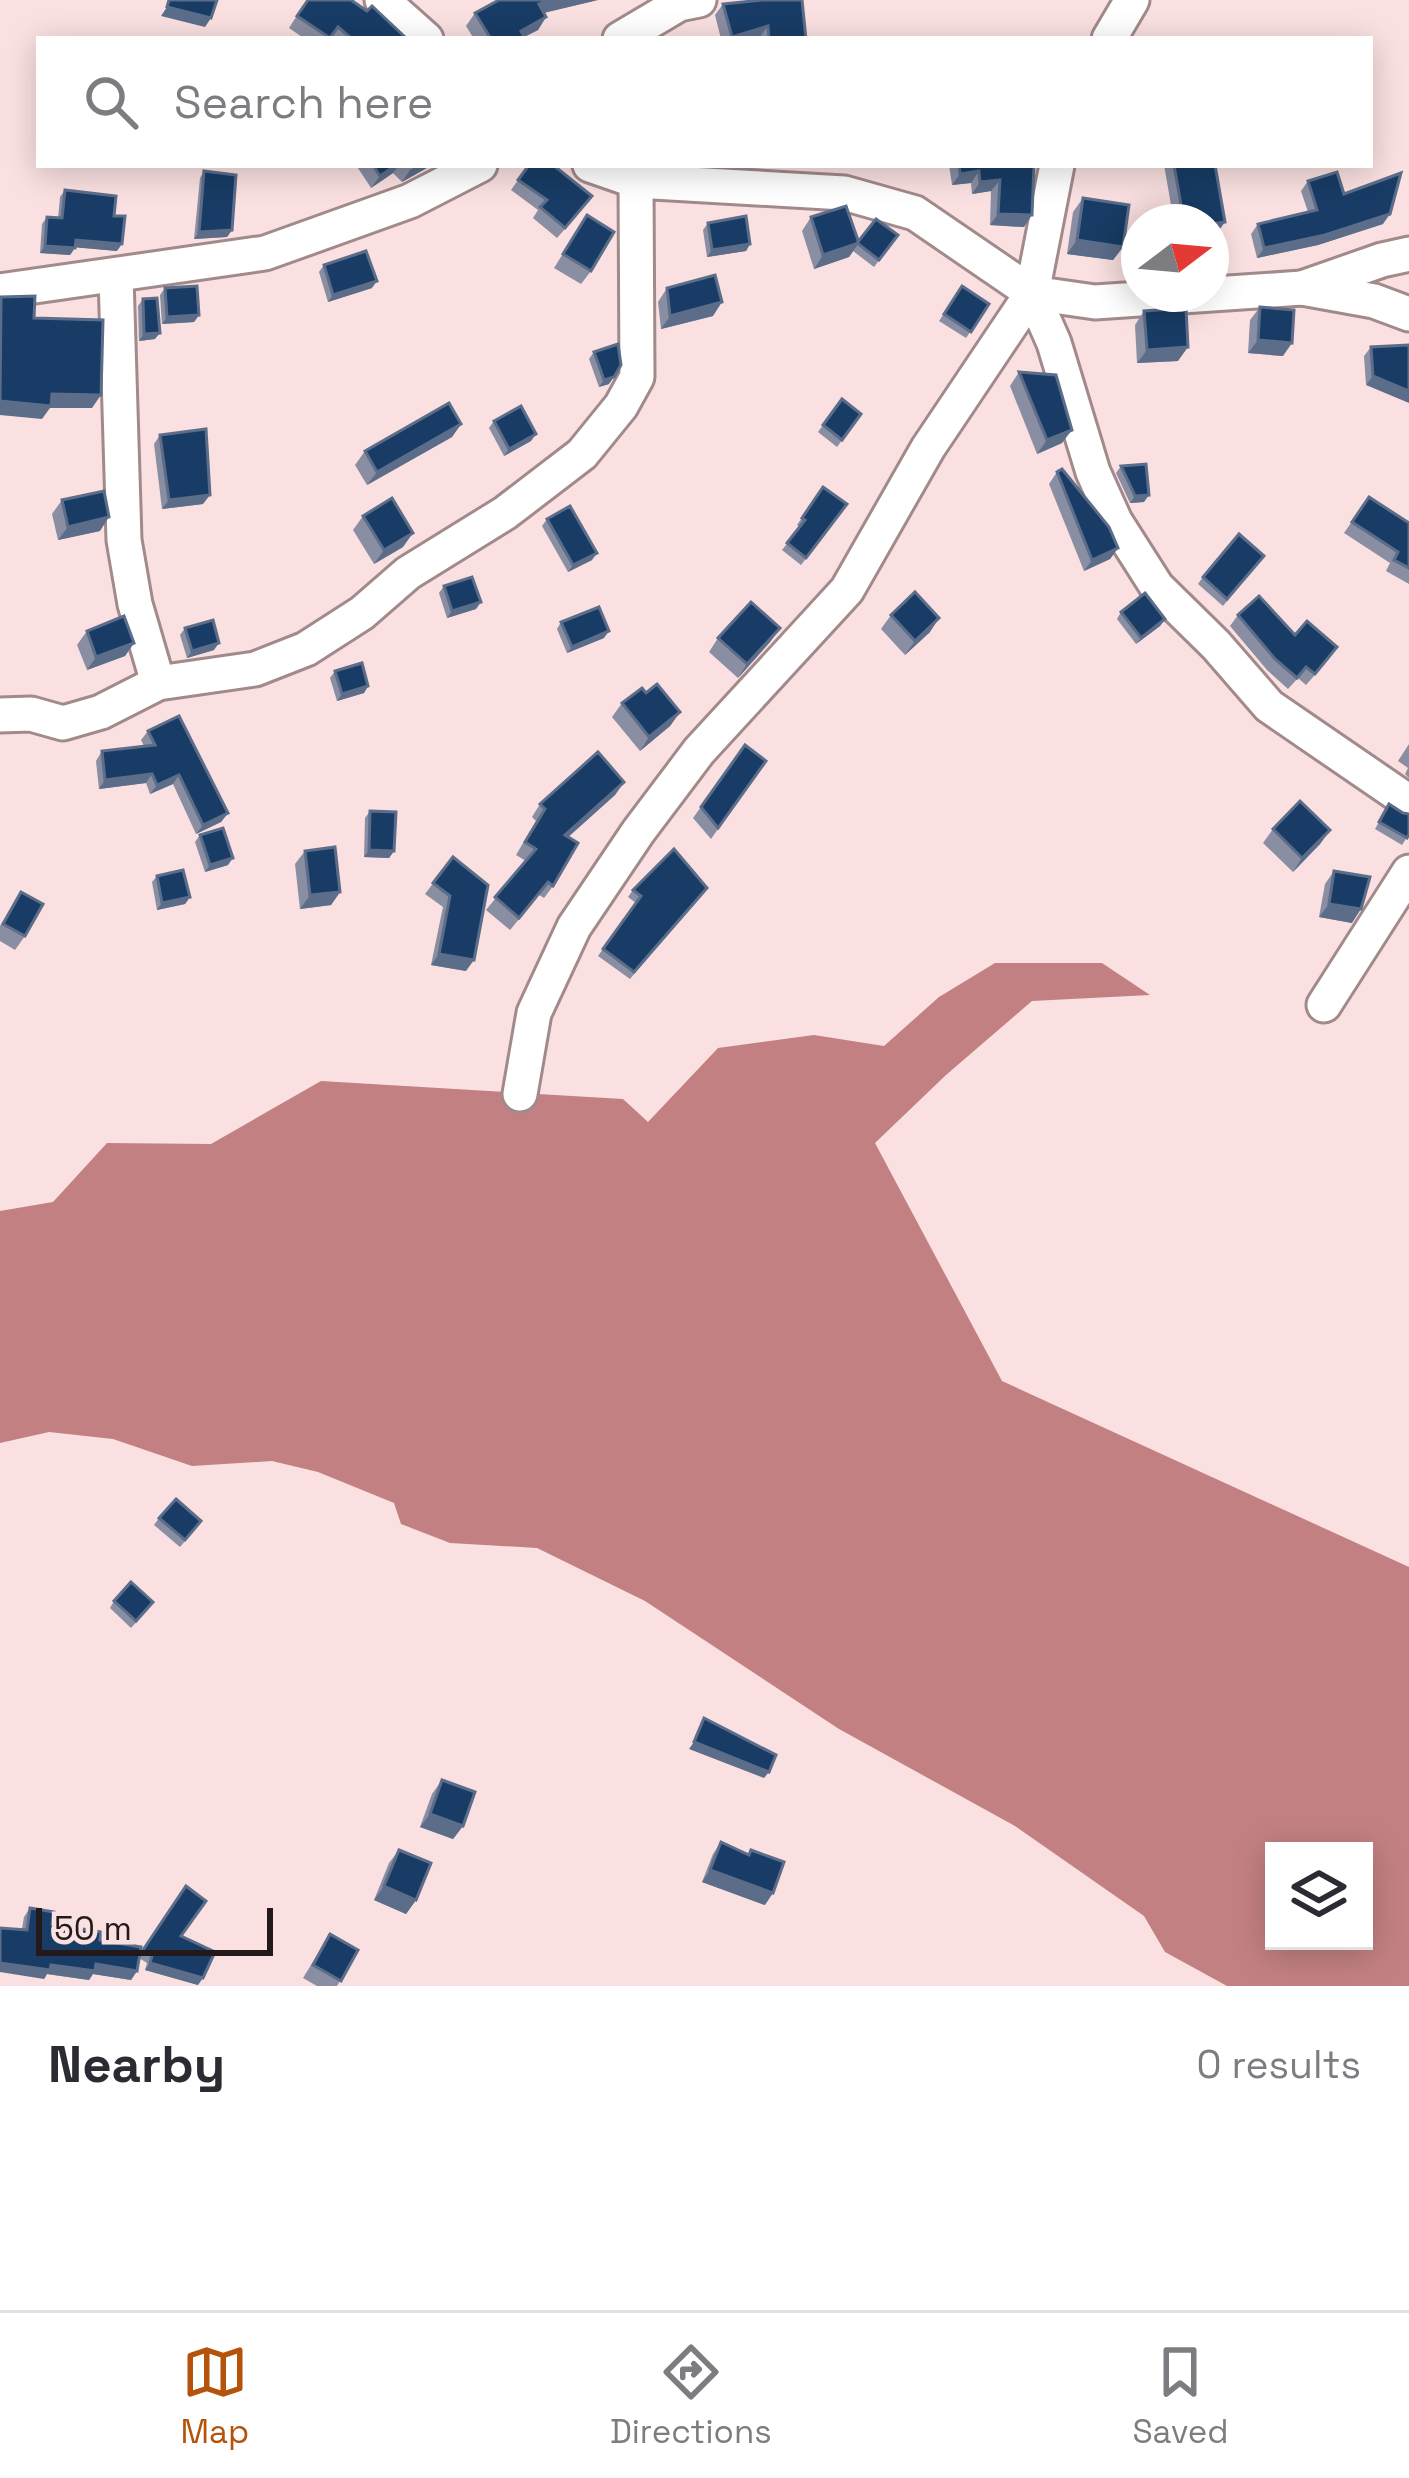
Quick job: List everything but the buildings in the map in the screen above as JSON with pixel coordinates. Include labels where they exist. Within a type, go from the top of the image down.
[{"type":"street","points":[[382,0],[423,36]]},
{"type":"street","points":[[625,36],[679,4],[699,0]]},
{"type":"street","points":[[1111,36],[1132,0]]},
{"type":"street","points":[[0,291],[265,253],[410,201],[474,168]]},
{"type":"street","points":[[598,168],[636,182],[844,193],[915,213],[1032,292],[1095,302],[1301,288],[1374,301],[1409,314]]},
{"type":"street","points":[[520,1094],[534,1013],[574,927],[699,751],[847,590],[928,448],[1032,292],[1056,168]]},
{"type":"street","points":[[0,716],[31,714],[63,723],[101,712],[158,683],[255,669],[306,649],[362,613],[408,573],[505,513],[582,454],[621,406],[637,377],[636,182]]},
{"type":"street","points":[[1301,288],[1409,254]]},
{"type":"street","points":[[116,277],[124,540],[135,604],[158,683]]},
{"type":"street","points":[[1032,292],[1054,343],[1094,472],[1115,521],[1157,587],[1269,706],[1409,802]]},
{"type":"street","points":[[1324,1005],[1409,872]]},
{"type":"shaded area","points":[[995,963],[1102,963],[1150,995],[1032,1001],[875,1143],[1002,1381],[1409,1567],[1409,1986],[1227,1986],[1165,1952],[1144,1916],[1015,1826],[839,1729],[645,1601],[537,1548],[450,1543],[401,1524],[394,1503],[318,1472],[272,1461],[192,1466],[113,1439],[49,1432],[0,1443],[0,1211],[53,1202],[107,1143],[211,1144],[321,1081],[623,1099],[648,1122],[718,1048],[814,1035],[884,1046],[939,997]]}]
